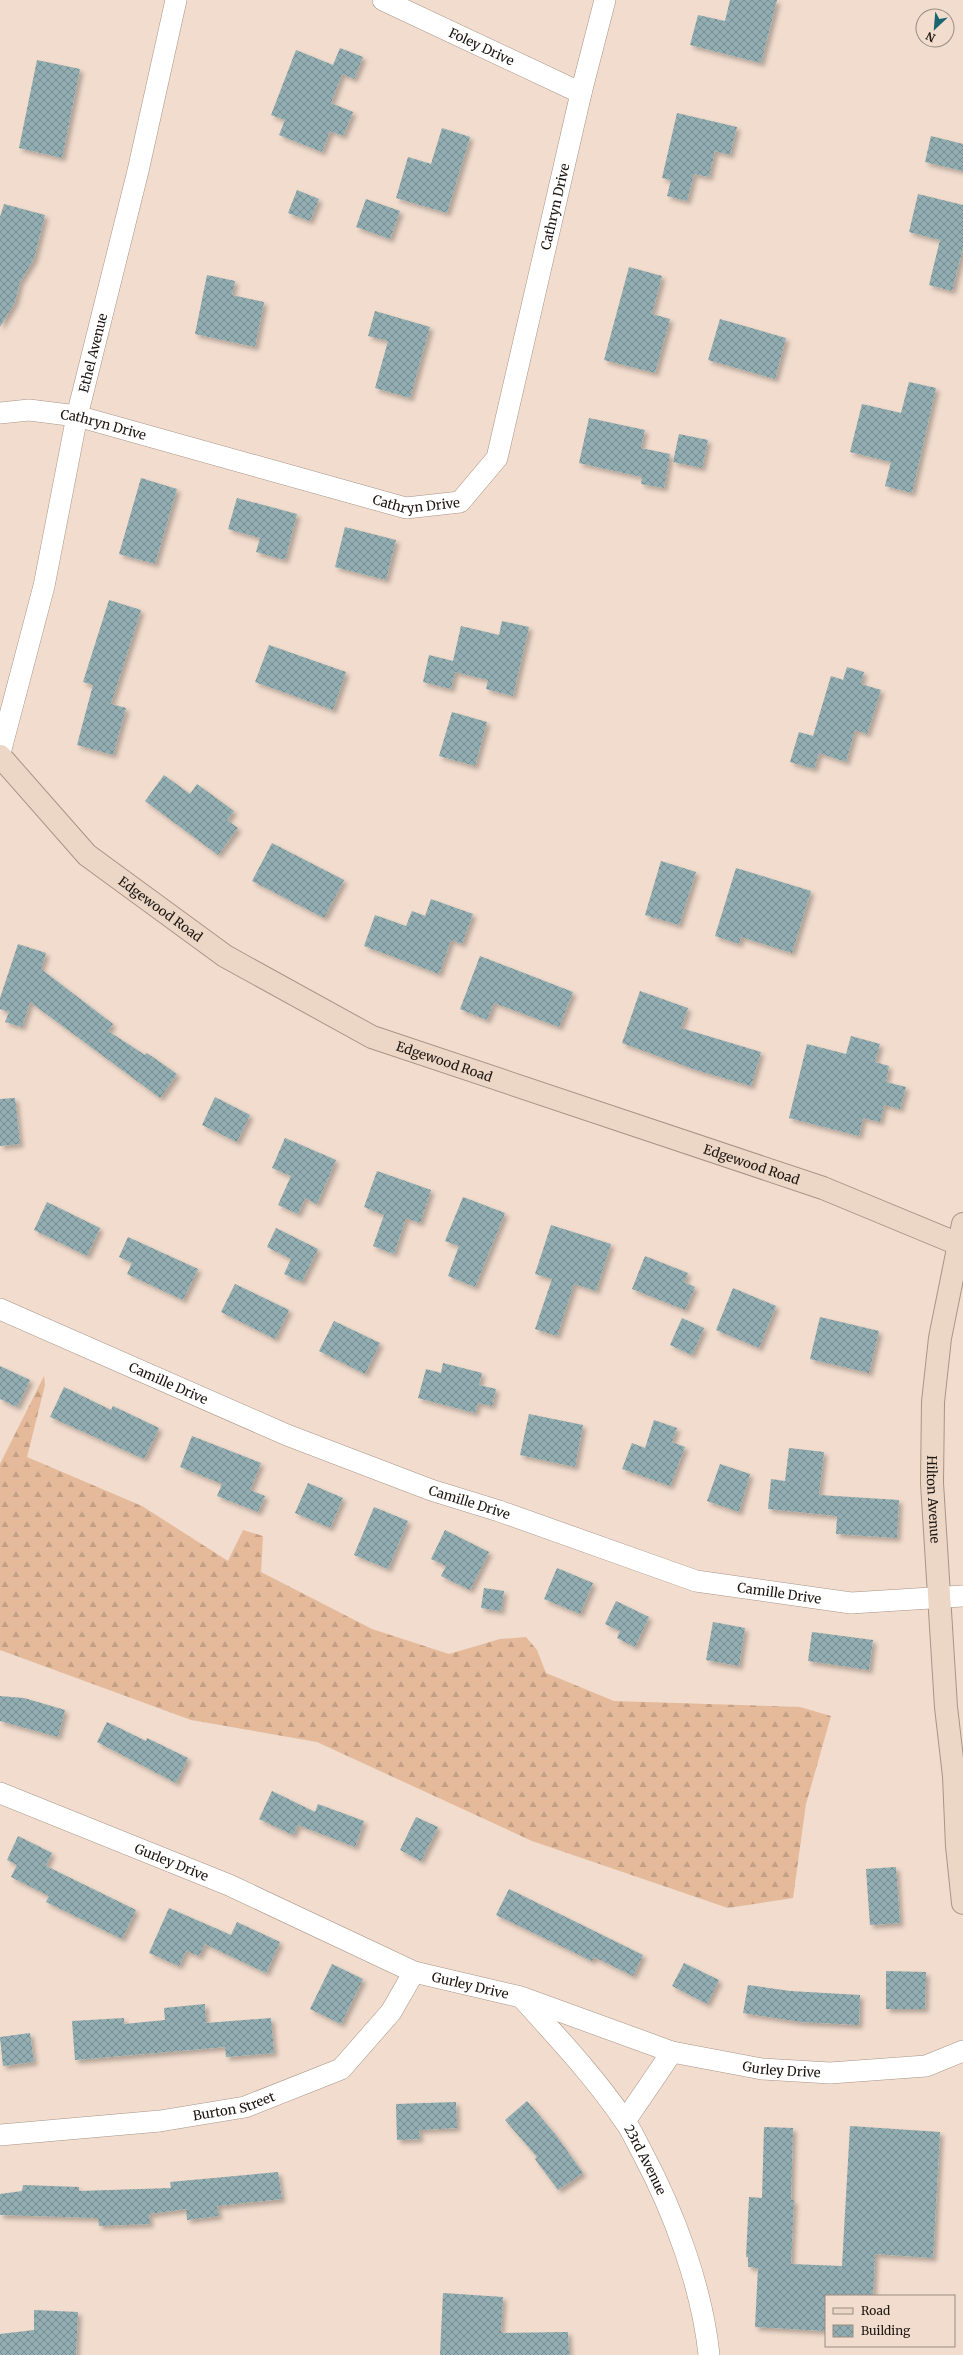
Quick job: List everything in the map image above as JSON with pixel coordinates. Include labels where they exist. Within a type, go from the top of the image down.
[{"type":"street","name":"Ethel Avenue","points":[[0,753],[44,586],[77,416],[138,171],[176,0]]},
{"type":"street","name":"Foley Drive","points":[[383,0],[581,93]]},
{"type":"street","name":"Cathryn Drive","points":[[0,413],[29,410],[77,416],[406,508],[460,502],[497,458],[581,93],[605,0]]},
{"type":"street","name":"Edgewood Road","points":[[0,756],[88,855],[225,956],[372,1037],[823,1188],[961,1246]]},
{"type":"street","name":"Hilton Avenue","points":[[963,1224],[961,1246],[940,1338],[933,1402],[932,1482],[946,1707],[954,1776],[957,1846],[963,1903]]},
{"type":"street","name":"Camille Drive","points":[[0,1309],[287,1436],[431,1490],[499,1511],[696,1582],[851,1603],[963,1596]]},
{"type":"street","name":"Gurley Drive","points":[[0,1794],[229,1885],[414,1972],[521,1997],[672,2052],[762,2069],[830,2073],[926,2066],[963,2051]]},
{"type":"street","name":"Burton Street","points":[[0,2135],[160,2121],[245,2107],[341,2069],[391,2012],[414,1972]]},
{"type":"street","name":"23rd Avenue","points":[[521,1997],[580,2062],[625,2121],[651,2169],[671,2215],[701,2302],[709,2355]]},
{"type":"street","points":[[625,2121],[672,2052]]},
{"type":"green space","points":[[44,1376],[45,1385],[27,1457],[142,1506],[228,1561],[243,1530],[263,1536],[261,1572],[372,1629],[449,1654],[500,1639],[526,1637],[537,1650],[546,1673],[614,1701],[800,1707],[831,1716],[806,1804],[793,1898],[728,1908],[532,1841],[317,1742],[191,1720],[0,1650],[0,1464]]},
{"type":"building","points":[[730,0],[777,0],[761,63],[690,45],[698,15],[725,21]]},
{"type":"building","points":[[340,48],[363,57],[354,79],[342,74],[331,103],[353,112],[343,136],[330,131],[322,152],[279,135],[285,120],[271,115],[296,50],[333,65]]},
{"type":"building","points":[[37,60],[80,69],[62,158],[19,148]]},
{"type":"building","points":[[677,113],[737,127],[730,155],[715,151],[709,177],[694,174],[687,201],[667,196],[671,180],[662,178]]},
{"type":"building","points":[[442,128],[470,137],[447,213],[396,198],[408,157],[431,164]]},
{"type":"building","points":[[931,136],[963,144],[963,171],[925,162]]},
{"type":"building","points":[[297,190],[319,199],[310,221],[288,213]]},
{"type":"building","points":[[918,194],[963,205],[963,248],[952,291],[929,285],[940,240],[909,232]]},
{"type":"building","points":[[366,199],[400,211],[390,239],[356,227]]},
{"type":"building","points":[[4,204],[45,215],[34,259],[20,282],[15,302],[0,327],[0,217]]},
{"type":"building","points":[[629,267],[662,276],[652,314],[670,319],[655,373],[604,360]]},
{"type":"building","points":[[207,275],[235,281],[232,295],[264,302],[255,347],[195,334]]},
{"type":"building","points":[[375,311],[430,327],[410,398],[375,388],[388,341],[368,336]]},
{"type":"building","points":[[720,319],[786,338],[775,379],[708,360]]},
{"type":"building","points":[[909,382],[936,388],[912,493],[885,486],[891,462],[850,452],[862,404],[901,413]]},
{"type":"building","points":[[589,418],[645,430],[641,448],[670,454],[664,488],[641,484],[642,477],[579,463]]},
{"type":"building","points":[[679,434],[708,440],[702,468],[673,462]]},
{"type":"building","points":[[141,478],[177,489],[155,564],[119,554]]},
{"type":"building","points":[[237,498],[297,514],[285,560],[256,552],[260,538],[228,529]]},
{"type":"building","points":[[345,527],[396,540],[386,580],[335,567]]},
{"type":"building","points":[[109,600],[141,610],[111,704],[126,708],[113,755],[77,745],[93,685],[83,682]]},
{"type":"building","points":[[502,621],[529,627],[513,696],[486,689],[488,680],[455,672],[451,689],[423,682],[429,655],[453,661],[461,626],[499,635]]},
{"type":"building","points":[[269,645],[346,672],[333,710],[255,682]]},
{"type":"building","points":[[847,667],[864,672],[861,684],[881,690],[867,734],[855,730],[846,762],[819,753],[814,769],[790,762],[799,732],[813,736],[831,676],[843,680]]},
{"type":"building","points":[[452,712],[487,722],[475,766],[439,756]]},
{"type":"building","points":[[164,775],[190,794],[197,784],[234,811],[227,820],[238,828],[218,855],[145,801]]},
{"type":"building","points":[[272,843],[344,880],[324,918],[252,881]]},
{"type":"building","points":[[661,861],[696,872],[679,925],[645,915]]},
{"type":"building","points":[[736,868],[811,891],[792,953],[741,937],[739,944],[715,936]]},
{"type":"building","points":[[431,899],[473,914],[462,944],[451,940],[439,974],[364,946],[375,915],[406,926],[412,911],[425,916]]},
{"type":"building","points":[[18,944],[46,953],[41,969],[113,1024],[108,1031],[145,1055],[147,1053],[177,1074],[160,1098],[30,1002],[22,1027],[5,1022],[9,1012],[0,1009],[0,998]]},
{"type":"building","points":[[480,956],[573,992],[559,1027],[494,1003],[487,1020],[460,1009]]},
{"type":"building","points":[[640,991],[688,1008],[681,1028],[761,1052],[751,1086],[696,1070],[622,1043]]},
{"type":"building","points":[[851,1036],[880,1044],[875,1062],[889,1066],[886,1082],[906,1087],[900,1109],[884,1105],[880,1122],[863,1118],[859,1136],[789,1118],[807,1044],[846,1054]]},
{"type":"building","points":[[215,1097],[250,1115],[237,1142],[202,1125]]},
{"type":"building","points":[[15,1098],[20,1144],[0,1146],[0,1099]]},
{"type":"building","points":[[285,1138],[336,1160],[317,1204],[305,1198],[298,1214],[278,1205],[291,1176],[272,1168]]},
{"type":"building","points":[[377,1171],[431,1190],[420,1223],[406,1218],[394,1254],[373,1246],[384,1215],[364,1207]]},
{"type":"building","points":[[463,1197],[505,1213],[475,1287],[448,1276],[459,1246],[445,1241]]},
{"type":"building","points":[[47,1202],[100,1228],[87,1256],[34,1230]]},
{"type":"building","points":[[551,1225],[611,1244],[596,1291],[574,1284],[557,1336],[535,1329],[552,1279],[535,1274]]},
{"type":"building","points":[[276,1228],[318,1249],[302,1282],[284,1274],[291,1259],[267,1247]]},
{"type":"building","points":[[128,1237],[198,1269],[183,1300],[127,1274],[132,1263],[119,1257]]},
{"type":"building","points":[[645,1256],[688,1273],[684,1282],[695,1287],[685,1310],[632,1289]]},
{"type":"building","points":[[235,1284],[289,1310],[275,1339],[221,1312]]},
{"type":"building","points":[[733,1288],[776,1306],[759,1348],[716,1330]]},
{"type":"building","points":[[820,1317],[879,1331],[869,1373],[810,1359]]},
{"type":"building","points":[[682,1318],[704,1328],[692,1355],[670,1345]]},
{"type":"building","points":[[334,1321],[380,1343],[365,1374],[319,1351]]},
{"type":"building","points":[[443,1363],[482,1373],[479,1385],[496,1389],[492,1406],[478,1403],[475,1413],[418,1398],[426,1369],[441,1373]]},
{"type":"building","points":[[0,1366],[30,1380],[17,1407],[0,1399]]},
{"type":"building","points":[[64,1387],[111,1410],[113,1406],[159,1428],[144,1459],[50,1417]]},
{"type":"building","points":[[529,1414],[583,1425],[575,1467],[520,1455]]},
{"type":"building","points":[[654,1420],[677,1428],[672,1442],[685,1447],[670,1486],[622,1469],[632,1443],[645,1448]]},
{"type":"building","points":[[192,1436],[261,1463],[250,1490],[265,1496],[258,1512],[217,1496],[222,1484],[180,1467]]},
{"type":"building","points":[[789,1448],[824,1452],[819,1495],[899,1500],[897,1538],[836,1534],[837,1516],[768,1509],[771,1479],[785,1481]]},
{"type":"building","points":[[720,1464],[750,1474],[739,1512],[707,1501]]},
{"type":"building","points":[[308,1483],[343,1498],[330,1528],[295,1513]]},
{"type":"building","points":[[374,1507],[408,1521],[388,1569],[354,1555]]},
{"type":"building","points":[[445,1530],[489,1552],[470,1590],[441,1576],[446,1566],[431,1559]]},
{"type":"building","points":[[557,1568],[593,1583],[580,1614],[544,1599]]},
{"type":"building","points":[[484,1588],[504,1591],[501,1611],[481,1608]]},
{"type":"building","points":[[616,1601],[649,1617],[635,1647],[617,1638],[620,1631],[605,1624]]},
{"type":"building","points":[[713,1622],[745,1628],[739,1666],[706,1660]]},
{"type":"building","points":[[812,1632],[873,1640],[869,1670],[808,1661]]},
{"type":"building","points":[[0,1696],[24,1698],[65,1710],[58,1737],[0,1721]]},
{"type":"building","points":[[107,1722],[146,1741],[147,1738],[188,1758],[176,1783],[97,1742]]},
{"type":"building","points":[[272,1791],[315,1812],[318,1804],[364,1821],[355,1847],[298,1825],[293,1835],[259,1819]]},
{"type":"building","points":[[416,1817],[438,1827],[421,1861],[400,1850]]},
{"type":"building","points":[[18,1836],[52,1853],[46,1866],[136,1910],[122,1939],[46,1902],[49,1896],[11,1877],[17,1865],[7,1860]]},
{"type":"building","points":[[896,1867],[900,1923],[870,1925],[866,1869]]},
{"type":"building","points":[[509,1889],[643,1955],[633,1976],[594,1957],[592,1961],[496,1915]]},
{"type":"building","points":[[169,1908],[231,1935],[237,1922],[280,1942],[266,1973],[205,1944],[199,1956],[186,1951],[179,1966],[149,1953]]},
{"type":"building","points":[[684,1963],[719,1980],[707,2004],[672,1986]]},
{"type":"building","points":[[332,1964],[363,1979],[341,2024],[310,2009]]},
{"type":"building","points":[[886,1971],[926,1972],[925,2009],[886,2009]]},
{"type":"building","points":[[748,1985],[790,1991],[860,1995],[859,2025],[801,2022],[743,2013]]},
{"type":"building","points":[[205,2004],[206,2023],[271,2018],[274,2053],[226,2057],[225,2047],[75,2060],[72,2021],[124,2018],[124,2024],[165,2020],[164,2008]]},
{"type":"building","points":[[30,2033],[34,2062],[3,2066],[0,2037]]},
{"type":"building","points":[[527,2101],[555,2134],[583,2173],[558,2190],[535,2159],[537,2157],[505,2120]]},
{"type":"building","points":[[456,2102],[457,2128],[419,2130],[420,2139],[397,2140],[396,2104]]},
{"type":"building","points":[[850,2126],[940,2132],[933,2258],[875,2254],[873,2295],[825,2295],[825,2331],[755,2327],[758,2268],[748,2267],[748,2257],[746,2257],[749,2197],[762,2198],[764,2127],[793,2128],[791,2200],[794,2200],[791,2264],[842,2266]]},
{"type":"building","points":[[278,2172],[282,2199],[217,2206],[219,2216],[187,2220],[186,2209],[149,2214],[150,2224],[99,2226],[98,2218],[0,2215],[0,2194],[22,2191],[23,2185],[79,2187],[79,2191],[171,2188],[170,2182]]},
{"type":"building","points":[[443,2293],[503,2297],[501,2333],[568,2332],[569,2355],[440,2355]]},
{"type":"building","points":[[34,2310],[78,2312],[76,2355],[0,2355],[0,2334],[34,2330]]}]
